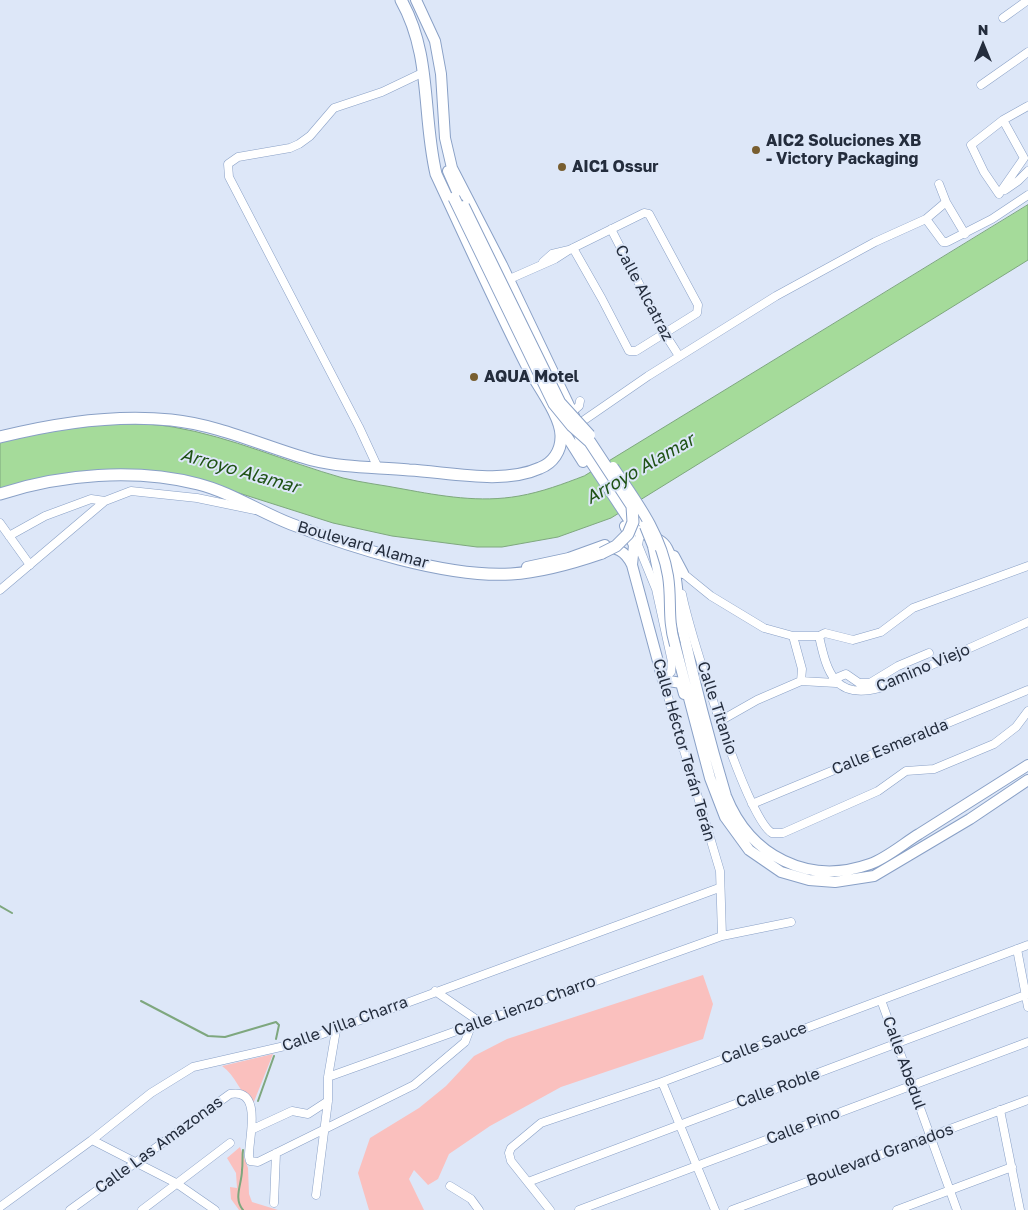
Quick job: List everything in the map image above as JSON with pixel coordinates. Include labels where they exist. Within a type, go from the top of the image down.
[{"type":"highway","points":[[0,437],[69,422],[102,419],[172,420],[205,426],[312,460],[353,467],[473,476],[506,476],[538,470],[552,461],[559,450],[561,428],[528,368],[436,174],[429,145],[424,72],[417,33],[401,0]]},
{"type":"highway","points":[[407,0],[423,34],[430,72],[436,149],[444,177],[456,197],[554,404],[572,426],[590,442],[627,517]]},
{"type":"highway","name":"Boulevard Alamar","points":[[0,494],[40,483],[72,479],[102,476],[157,477],[212,488],[264,512],[333,539],[436,566],[483,574],[511,574],[544,570],[616,546],[628,534],[633,522],[627,517]]},
{"type":"main road","points":[[412,0],[431,46],[440,140],[456,197],[490,256],[560,402],[595,440],[654,529],[667,571],[669,620],[710,778],[725,817],[749,850],[781,872],[809,880],[835,882],[874,876],[970,819],[1028,780]]},
{"type":"main road","points":[[416,0],[436,41],[441,74],[445,138],[452,168],[509,279],[574,418],[589,464]]},
{"type":"main road","points":[[561,428],[627,517],[636,541]]},
{"type":"main road","points":[[627,517],[647,531],[653,546],[664,600],[682,623]]},
{"type":"main road","points":[[601,550],[617,539],[627,517]]},
{"type":"main road","points":[[636,541],[651,533],[665,540],[682,573]]},
{"type":"main road","points":[[636,541],[663,542],[673,564],[682,623],[704,720],[726,796],[734,816],[744,832],[759,845],[793,866],[840,871],[872,864],[1028,765]]},
{"type":"main road","name":"Calle Héctor Terán Terán","points":[[636,541],[632,565],[663,680]]},
{"type":"main road","points":[[601,550],[611,547],[622,551],[632,565]]},
{"type":"main road","points":[[663,680],[682,684],[692,720],[697,725]]},
{"type":"street","points":[[1002,18],[1028,0]]},
{"type":"street","points":[[981,85],[1028,52]]},
{"type":"street","points":[[378,468],[359,427],[229,177],[228,164],[238,157],[290,148],[299,144],[310,136],[334,108],[382,92],[424,72]]},
{"type":"street","points":[[999,194],[970,149],[971,143],[1003,120],[1028,106]]},
{"type":"street","points":[[999,194],[1024,161],[1024,155],[1003,120]]},
{"type":"street","points":[[999,194],[1018,181],[1028,171]]},
{"type":"street","points":[[939,184],[946,202],[965,234]]},
{"type":"street","points":[[926,219],[943,242],[965,234],[1028,195]]},
{"type":"street","points":[[580,402],[574,418],[587,417],[679,356],[776,296],[874,242],[926,219],[946,202]]},
{"type":"street","points":[[490,288],[555,259],[571,249],[644,213],[649,214],[699,308],[697,313],[633,352],[629,351],[602,299],[571,249]]},
{"type":"street","name":"Calle Alcatraz","points":[[610,229],[665,334],[679,356]]},
{"type":"street","points":[[0,590],[105,501],[122,492],[138,490],[197,498],[264,512]]},
{"type":"street","points":[[9,536],[45,516],[91,499],[105,501]]},
{"type":"street","points":[[0,523],[30,565]]},
{"type":"street","points":[[636,541],[656,589],[672,662],[671,672],[663,680]]},
{"type":"street","points":[[673,564],[711,596],[764,628],[793,636],[819,636],[825,634],[853,640],[880,632],[913,608],[1028,566]]},
{"type":"street","name":"Calle Titanio","points":[[682,573],[680,587],[684,607],[735,766],[752,804],[768,831],[776,834],[784,833],[878,791],[906,771],[934,769],[994,744],[1016,727],[1028,711]]},
{"type":"street","name":"Camino Viejo","points":[[835,681],[854,691],[867,692],[880,688],[1028,622]]},
{"type":"street","points":[[793,636],[802,669],[801,680]]},
{"type":"street","points":[[819,636],[835,681]]},
{"type":"street","points":[[720,720],[756,700],[801,680],[835,681],[846,674],[859,683],[870,683],[898,666],[929,653]]},
{"type":"street","name":"Calle Héctor Terán Terán","points":[[663,680],[720,871],[719,888],[722,936]]},
{"type":"street","name":"Calle Esmeralda","points":[[752,804],[1028,690]]},
{"type":"street","name":"Calle Villa Charra","points":[[0,1207],[92,1140],[151,1093],[193,1067],[283,1048],[336,1030],[435,991],[719,888]]},
{"type":"street","name":"Calle Lienzo Charro","points":[[328,1077],[722,936],[792,922]]},
{"type":"street","name":"Calle Sauce","points":[[528,1182],[511,1161],[509,1153],[511,1148],[541,1124],[662,1082],[1028,945]]},
{"type":"street","points":[[1017,949],[1028,1007]]},
{"type":"street","points":[[435,991],[480,1022]]},
{"type":"street","name":"Calle Roble","points":[[528,1182],[1027,995]]},
{"type":"street","name":"Calle Abedul","points":[[881,1000],[958,1210]]},
{"type":"street","points":[[274,1203],[276,1153],[424,1078],[465,1042],[470,1035],[471,1026]]},
{"type":"street","points":[[316,1195],[328,1101],[328,1077],[336,1030]]},
{"type":"street","name":"Calle Pino","points":[[579,1210],[1028,1042]]},
{"type":"street","points":[[662,1082],[715,1210]]},
{"type":"street","name":"Calle Las Amazonas","points":[[70,1210],[230,1094],[238,1093],[246,1097],[250,1104],[253,1129],[248,1152],[250,1161],[258,1162],[276,1153]]},
{"type":"street","name":"Boulevard Granados","points":[[732,1210],[1028,1100]]},
{"type":"street","points":[[253,1129],[292,1111],[308,1114],[328,1101]]},
{"type":"street","points":[[1000,1110],[1020,1210]]},
{"type":"street","points":[[92,1140],[176,1183],[215,1210]]},
{"type":"street","points":[[146,1209],[176,1183],[230,1143]]},
{"type":"street","points":[[897,1210],[1012,1167]]},
{"type":"street","points":[[528,1182],[550,1210]]},
{"type":"street","points":[[450,1186],[471,1199],[479,1210]]},
{"type":"shaded area","points":[[703,975],[713,1004],[703,1039],[561,1087],[490,1126],[449,1154],[438,1179],[428,1185],[414,1170],[409,1179],[424,1210],[369,1210],[358,1173],[370,1138],[419,1108],[446,1086],[474,1056],[507,1039]]},
{"type":"shaded area","points":[[273,1054],[253,1104],[222,1066]]},
{"type":"shaded area","points":[[240,1147],[248,1168],[249,1194],[252,1202],[278,1210],[239,1210],[231,1199],[230,1187],[237,1188],[236,1173],[227,1158]]},
{"type":"water","name":"Arroyo Alamar","points":[[1028,205],[1028,260],[611,518],[558,537],[502,547],[477,547],[392,536],[333,523],[220,487],[134,473],[0,491],[0,442],[42,433],[86,427],[131,424],[173,427],[195,431],[238,443],[343,478],[432,494],[490,499],[519,496],[544,490],[584,476]]},
{"type":"waterway","points":[[0,906],[12,913]]},
{"type":"waterway","points":[[141,1001],[208,1036],[225,1037],[276,1022],[279,1025],[276,1039]]},
{"type":"waterway","points":[[258,1101],[274,1056]]},
{"type":"waterway","points":[[243,1150],[242,1175],[238,1196],[243,1210]]},
{"type":"place","name":"AIC2 Soluciones XB - Victory Packaging","points":[[756,150]]},
{"type":"place","name":"AIC1 Ossur","points":[[562,167]]},
{"type":"place","name":"AQUA Motel","points":[[474,377]]}]
